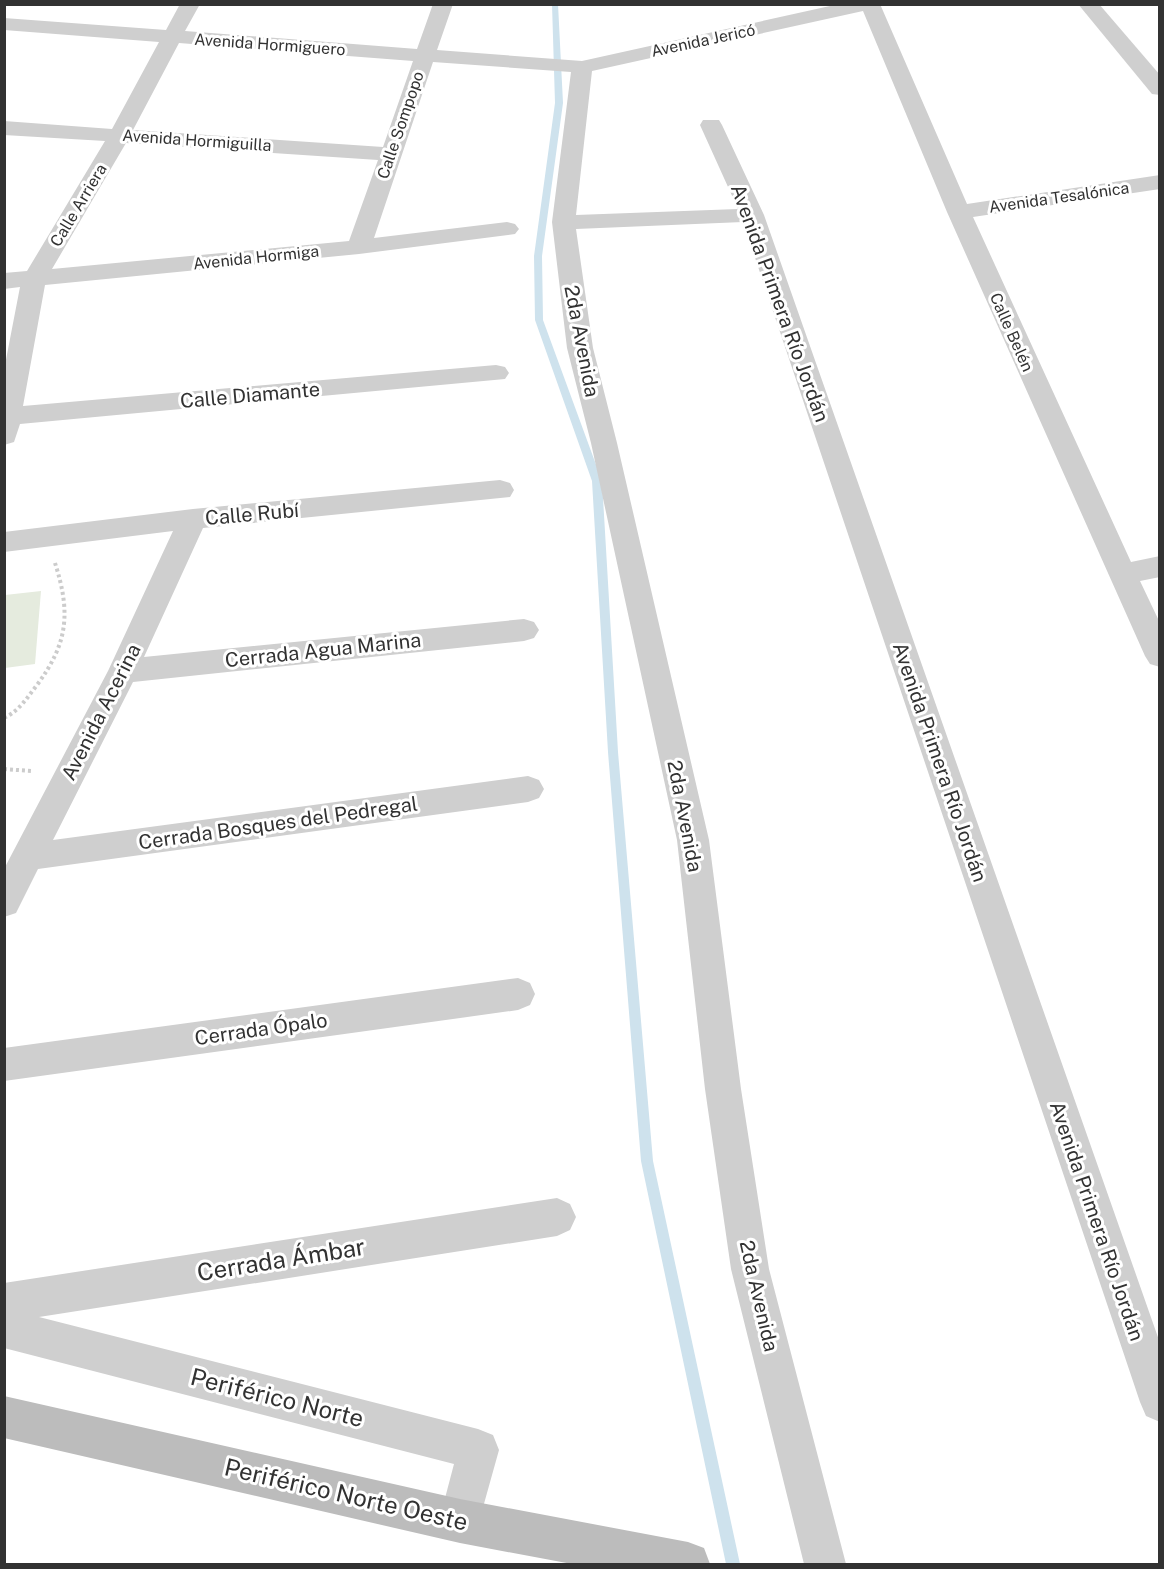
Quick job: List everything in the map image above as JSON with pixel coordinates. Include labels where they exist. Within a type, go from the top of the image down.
[{"type":"main road","name":"Periférico Norte Oeste","points":[[4,1418],[460,1521],[612,1558],[681,1563]]},
{"type":"street","points":[[4,18],[13,4]]},
{"type":"street","name":"Calle Arriera","points":[[34,279],[120,134],[190,4]]},
{"type":"street","name":"Calle Sompopo","points":[[359,247],[389,154],[443,4]]},
{"type":"street","name":"Avenida Jericó","points":[[536,65],[577,66],[870,4]]},
{"type":"street","name":"Calle Belén","points":[[870,4],[958,212],[1160,656]]},
{"type":"street","points":[[1088,4],[1160,89]]},
{"type":"street","name":"Avenida Hormiguero","points":[[4,24],[536,65]]},
{"type":"street","name":"2da Avenida","points":[[577,66],[564,222],[580,348],[604,443],[693,840],[723,1089],[750,1269],[825,1564]]},
{"type":"street","name":"Avenida Primera Río Jordán","points":[[711,125],[752,215],[1160,1402]]},
{"type":"street","name":"Avenida Hormiguilla","points":[[4,128],[120,134],[389,154]]},
{"type":"street","name":"Avenida Tesalónica","points":[[958,212],[1160,183]]},
{"type":"street","points":[[564,222],[752,215]]},
{"type":"street","name":"Avenida Hormiga","points":[[4,281],[359,247],[507,229]]},
{"type":"street","points":[[6,424],[34,279]]},
{"type":"street","name":"Calle Diamante","points":[[6,424],[496,374]]},
{"type":"street","name":"Calle Rubí","points":[[4,542],[193,519],[500,490]]},
{"type":"street","name":"Avenida Acerina","points":[[4,903],[123,671],[193,519]]},
{"type":"street","points":[[1123,574],[1160,566]]},
{"type":"street","name":"Cerrada Agua Marina","points":[[123,671],[524,630]]},
{"type":"street","name":"Cerrada Bosques del Pedregal","points":[[27,856],[528,789]]},
{"type":"street","name":"Cerrada Ópalo","points":[[4,1065],[518,994]]},
{"type":"street","name":"Cerrada Ámbar","points":[[4,1303],[557,1217]]},
{"type":"street","name":"Periférico Norte","points":[[4,1328],[478,1450],[460,1521]]},
{"type":"path","points":[[4,718],[16,713],[48,672],[63,642],[67,613],[62,583],[54,561]]},
{"type":"path","points":[[4,769],[31,771]]},
{"type":"shaded area","points":[[41,591],[35,664],[5,668],[5,595]]},
{"type":"waterway","points":[[555,4],[559,103],[538,256],[539,320],[597,481],[613,752],[647,1161],[733,1564]]}]
